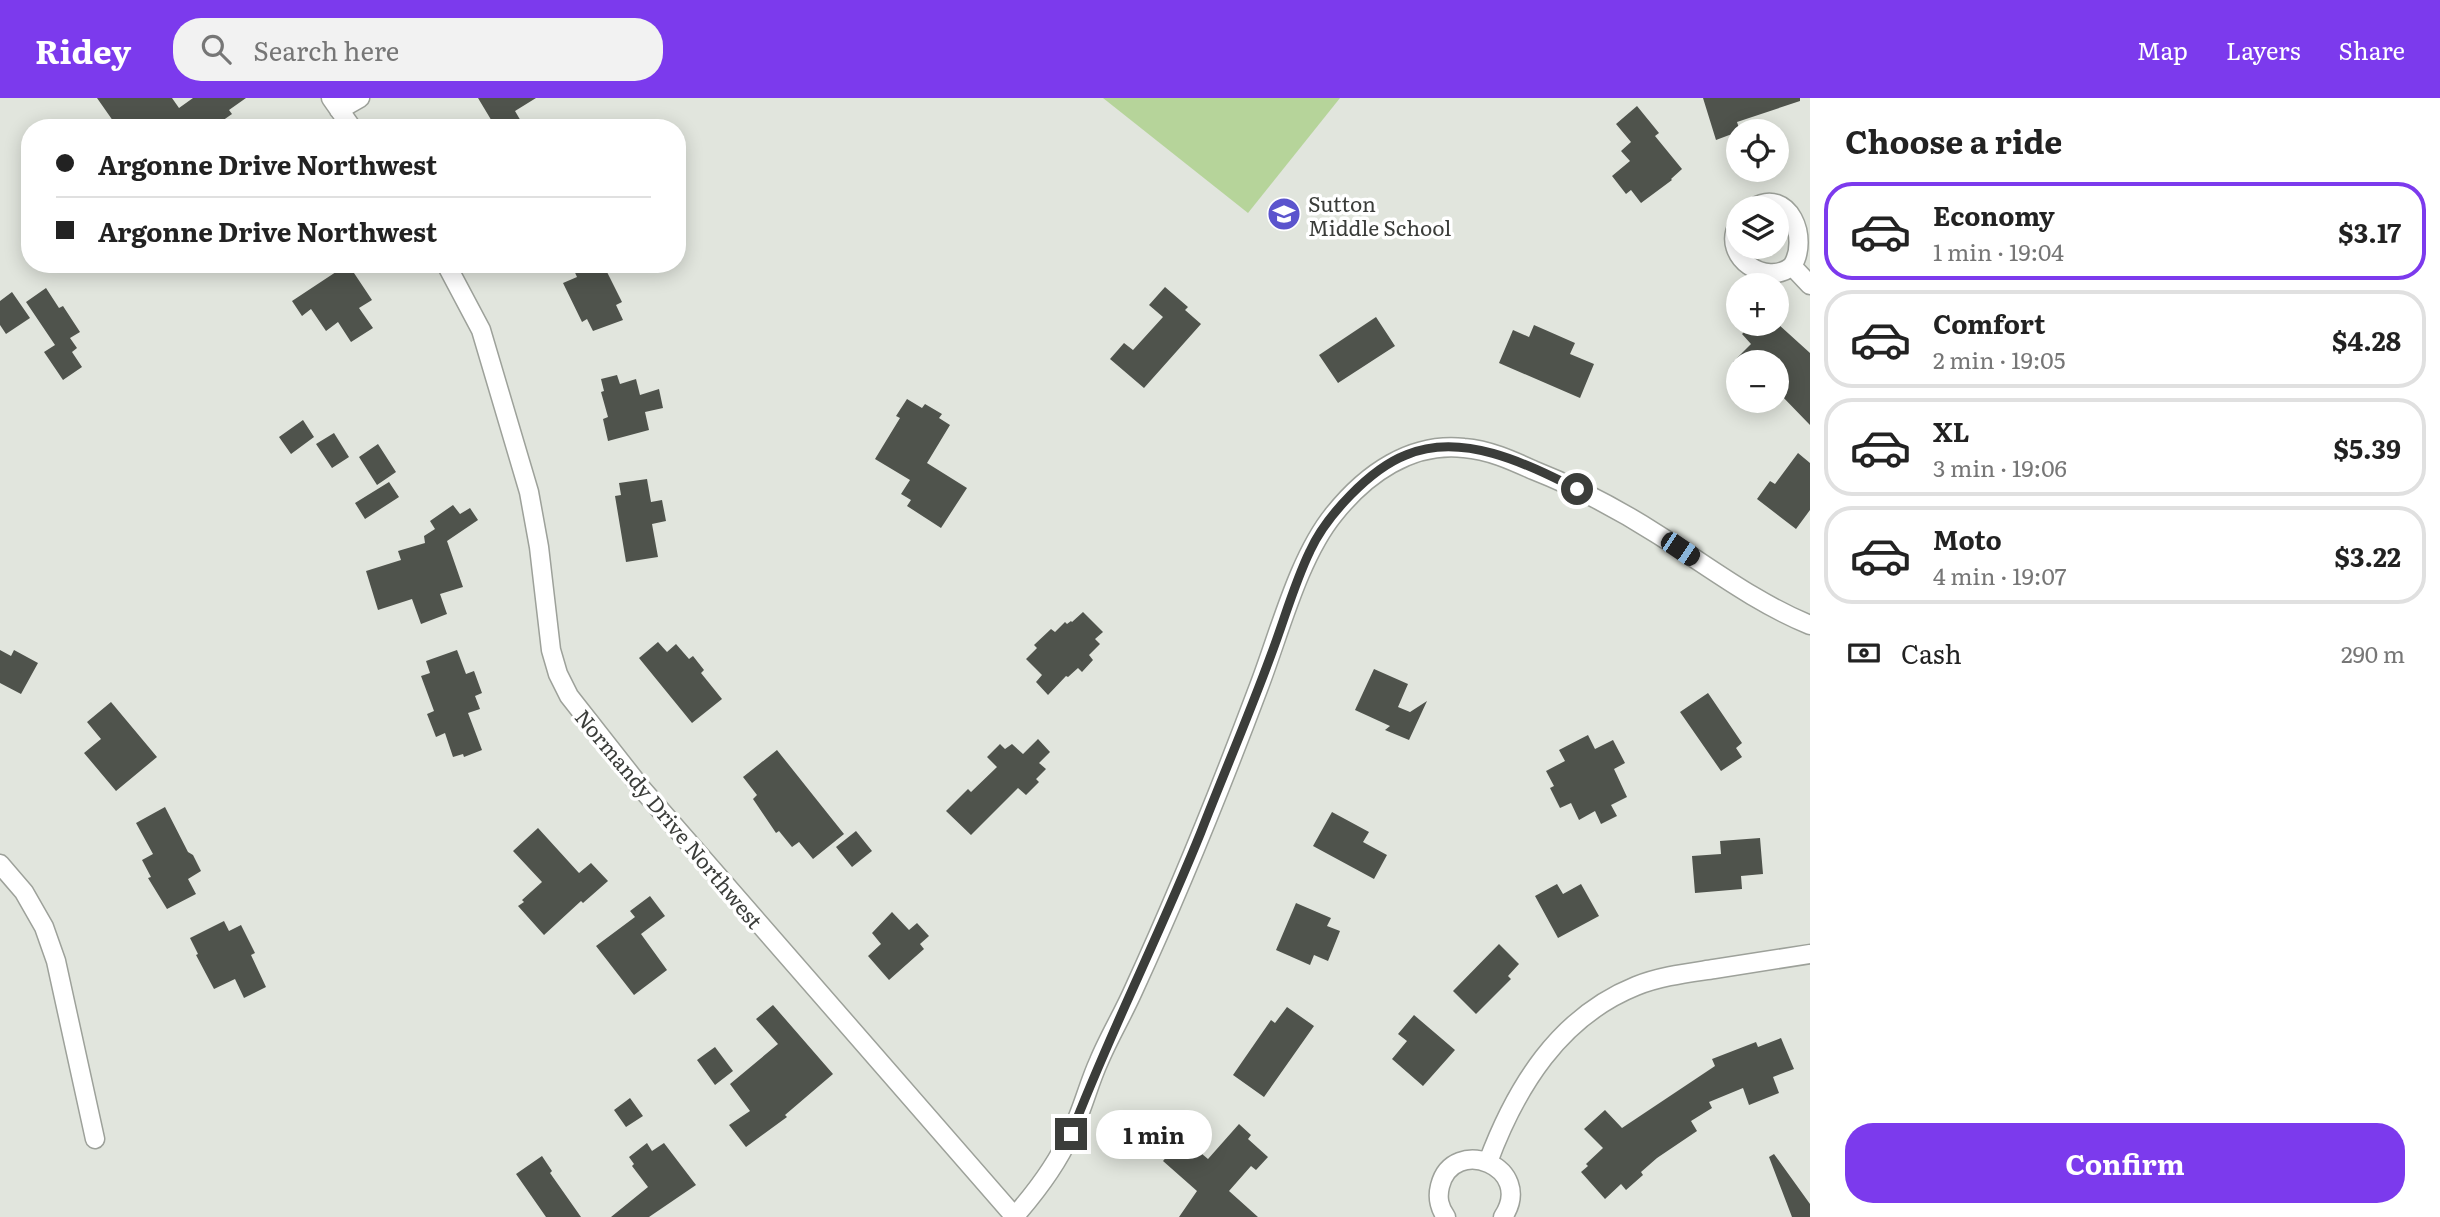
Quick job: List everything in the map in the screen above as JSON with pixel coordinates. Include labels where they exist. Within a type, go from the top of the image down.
[{"type":"street","points":[[346,119],[335,104],[360,98]]},
{"type":"street","points":[[1742,259],[1758,272],[1776,273],[1792,266],[1804,247],[1803,226],[1794,212],[1789,209]]},
{"type":"street","points":[[1792,266],[1810,285]]},
{"type":"street","name":"Normandy Drive Northwest","points":[[451,273],[481,330],[529,492],[539,547],[551,650],[558,674],[569,696],[642,789],[1015,1217]]},
{"type":"street","points":[[1015,1217],[1045,1180],[1071,1134],[1099,1061],[1195,846],[1310,550],[1334,513],[1380,471],[1404,455],[1426,448],[1462,447],[1494,454],[1558,480],[1615,508],[1743,592],[1810,625]]},
{"type":"street","points":[[0,864],[24,892],[44,927],[56,961],[95,1139]]},
{"type":"street","points":[[1488,1161],[1503,1120],[1544,1055],[1573,1024],[1608,1000],[1636,986],[1669,976],[1810,954]]},
{"type":"street","points":[[1446,1217],[1441,1210],[1438,1196],[1441,1182],[1449,1170],[1461,1162],[1474,1159],[1488,1161],[1500,1169],[1508,1181],[1511,1195],[1503,1217]]},
{"type":"green space","points":[[1103,98],[1340,98],[1248,213]]},
{"type":"building","points":[[97,98],[172,98],[179,108],[193,98],[246,98],[229,110],[232,114],[225,119],[112,119]]},
{"type":"building","points":[[478,98],[536,98],[515,111],[520,119],[491,119]]},
{"type":"building","points":[[1703,98],[1800,98],[1800,101],[1746,119],[1726,119],[1726,136],[1716,140]]},
{"type":"building","points":[[1637,106],[1659,133],[1655,136],[1682,169],[1641,203],[1631,190],[1626,194],[1612,176],[1630,161],[1621,151],[1631,142],[1616,124]]},
{"type":"building","points":[[334,273],[354,273],[372,300],[359,308],[373,328],[351,342],[338,322],[326,331],[311,309],[302,316],[292,301]]},
{"type":"building","points":[[575,273],[608,273],[622,302],[616,305],[623,320],[593,331],[587,319],[582,322],[563,283],[577,277]]},
{"type":"building","points":[[1165,287],[1188,307],[1185,310],[1201,324],[1144,388],[1110,359],[1124,343],[1133,350],[1163,317],[1149,305]]},
{"type":"building","points":[[46,288],[59,308],[63,306],[80,332],[70,338],[77,348],[72,352],[82,367],[63,380],[44,352],[55,345],[26,302]]},
{"type":"building","points":[[12,292],[30,318],[6,334],[0,325],[0,301]]},
{"type":"building","points":[[1376,317],[1395,346],[1338,383],[1319,355]]},
{"type":"building","points":[[1534,325],[1575,343],[1570,354],[1594,364],[1580,398],[1499,363],[1513,330],[1529,337]]},
{"type":"building","points":[[1789,334],[1810,353],[1810,425],[1789,403],[1789,350],[1745,350],[1751,344],[1744,336]]},
{"type":"building","points":[[617,375],[620,384],[636,379],[640,395],[659,389],[663,408],[645,412],[649,430],[608,441],[603,419],[608,417],[601,392],[604,391],[601,379]]},
{"type":"building","points":[[907,399],[922,408],[925,404],[942,414],[939,418],[950,425],[927,463],[967,488],[941,528],[907,506],[911,500],[901,494],[910,480],[875,459],[900,418],[896,416]]},
{"type":"building","points":[[303,420],[314,437],[291,454],[279,437]]},
{"type":"building","points":[[334,433],[349,457],[332,468],[316,444]]},
{"type":"building","points":[[378,444],[396,472],[377,485],[359,457]]},
{"type":"building","points":[[1798,453],[1810,463],[1810,510],[1796,529],[1757,499],[1770,481],[1775,484]]},
{"type":"building","points":[[647,479],[651,502],[662,500],[666,521],[652,524],[658,557],[626,562],[615,496],[621,495],[619,483]]},
{"type":"building","points":[[389,482],[399,497],[365,519],[355,503]]},
{"type":"building","points":[[453,505],[460,514],[470,508],[478,520],[447,541],[463,587],[440,594],[447,614],[421,624],[412,599],[378,610],[366,571],[401,560],[398,551],[425,543],[424,536],[435,529],[430,521]]},
{"type":"building","points":[[1083,612],[1103,632],[1095,639],[1100,644],[1089,655],[1093,660],[1082,672],[1078,668],[1066,676],[1048,695],[1036,682],[1042,675],[1026,659],[1037,648],[1034,645],[1051,629],[1055,632],[1065,622],[1072,622]]},
{"type":"building","points":[[658,642],[667,652],[676,644],[689,659],[693,656],[704,670],[701,673],[722,699],[692,723],[639,658]]},
{"type":"building","points":[[0,650],[11,656],[14,650],[38,663],[21,694],[0,683]]},
{"type":"building","points":[[457,650],[466,674],[474,671],[482,693],[475,696],[480,709],[468,713],[482,750],[464,757],[463,754],[453,757],[445,733],[436,737],[427,714],[434,711],[421,676],[430,673],[426,661]]},
{"type":"building","points":[[1374,669],[1408,684],[1398,707],[1410,712],[1427,701],[1409,740],[1385,730],[1390,726],[1355,710]]},
{"type":"building","points":[[1708,693],[1742,743],[1736,748],[1742,757],[1721,771],[1680,712]]},
{"type":"building","points":[[111,702],[157,757],[116,791],[84,753],[101,739],[87,722]]},
{"type":"building","points":[[1588,735],[1595,749],[1613,740],[1625,763],[1614,769],[1627,797],[1611,805],[1617,816],[1601,824],[1595,811],[1579,820],[1571,803],[1560,808],[1550,788],[1554,786],[1546,771],[1565,761],[1559,750]]},
{"type":"building","points":[[1038,739],[1050,752],[1039,763],[1046,769],[1036,779],[1039,782],[1026,795],[1018,788],[971,835],[946,811],[968,789],[971,792],[997,767],[987,757],[1000,744],[1005,749],[1012,744],[1023,754]]},
{"type":"building","points":[[777,750],[844,834],[813,859],[799,842],[792,847],[779,831],[776,833],[753,799],[757,795],[743,777]]},
{"type":"building","points":[[165,807],[201,871],[188,879],[196,894],[167,909],[148,878],[151,877],[142,860],[153,854],[136,823]]},
{"type":"building","points":[[1332,812],[1369,832],[1363,842],[1387,855],[1374,879],[1313,846]]},
{"type":"building","points":[[538,828],[579,873],[591,863],[608,881],[583,903],[581,901],[544,935],[518,906],[542,882],[513,851]]},
{"type":"building","points":[[856,831],[872,851],[852,867],[836,847]]},
{"type":"building","points":[[1760,838],[1763,874],[1741,876],[1742,889],[1695,893],[1692,856],[1721,854],[1720,841]]},
{"type":"building","points":[[1557,884],[1563,894],[1581,884],[1599,916],[1558,938],[1535,896]]},
{"type":"building","points":[[650,896],[665,916],[641,934],[667,970],[634,995],[596,946],[635,917],[630,911]]},
{"type":"building","points":[[1296,903],[1331,918],[1327,926],[1340,931],[1328,961],[1314,955],[1310,965],[1276,950]]},
{"type":"building","points":[[892,912],[909,930],[917,923],[929,936],[920,944],[924,949],[889,980],[868,956],[881,944],[872,933]]},
{"type":"building","points":[[224,921],[229,931],[241,925],[255,953],[251,955],[266,987],[244,998],[235,979],[214,989],[190,938]]},
{"type":"building","points":[[1499,944],[1519,964],[1508,976],[1511,979],[1476,1014],[1453,991]]},
{"type":"building","points":[[773,1005],[833,1074],[785,1115],[787,1117],[746,1147],[729,1125],[750,1111],[730,1084],[778,1044],[756,1019]]},
{"type":"building","points":[[1287,1007],[1314,1026],[1264,1097],[1233,1075],[1271,1020],[1275,1023]]},
{"type":"building","points":[[1414,1015],[1455,1050],[1423,1086],[1392,1059],[1407,1041],[1398,1034]]},
{"type":"building","points":[[1781,1038],[1794,1069],[1773,1077],[1779,1093],[1749,1105],[1743,1088],[1709,1102],[1712,1108],[1691,1121],[1697,1131],[1657,1158],[1626,1190],[1621,1184],[1605,1199],[1581,1172],[1603,1148],[1584,1129],[1605,1110],[1622,1128],[1715,1066],[1712,1059],[1756,1042],[1758,1047]]},
{"type":"building","points":[[715,1047],[733,1071],[715,1085],[697,1060]]},
{"type":"building","points":[[630,1098],[643,1116],[626,1127],[614,1110]]},
{"type":"building","points":[[1239,1124],[1251,1135],[1248,1139],[1268,1157],[1256,1170],[1251,1166],[1229,1191],[1258,1217],[1179,1217],[1197,1191],[1163,1161],[1183,1138],[1208,1159]]},
{"type":"building","points":[[647,1143],[652,1151],[664,1143],[696,1185],[649,1217],[611,1217],[648,1187],[632,1166],[634,1164],[629,1157]]},
{"type":"building","points":[[1774,1154],[1810,1204],[1810,1217],[1792,1217],[1769,1157]]},
{"type":"building","points":[[542,1156],[552,1171],[550,1173],[581,1217],[546,1217],[516,1174]]},
{"type":"place","name":"Sutton Middle School","points":[[1284,214]]},
{"type":"route","points":[[1071,1134],[1099,1061],[1190,859],[1310,550],[1334,513],[1380,471],[1404,455],[1426,448],[1462,447],[1494,454],[1577,489]]}]
